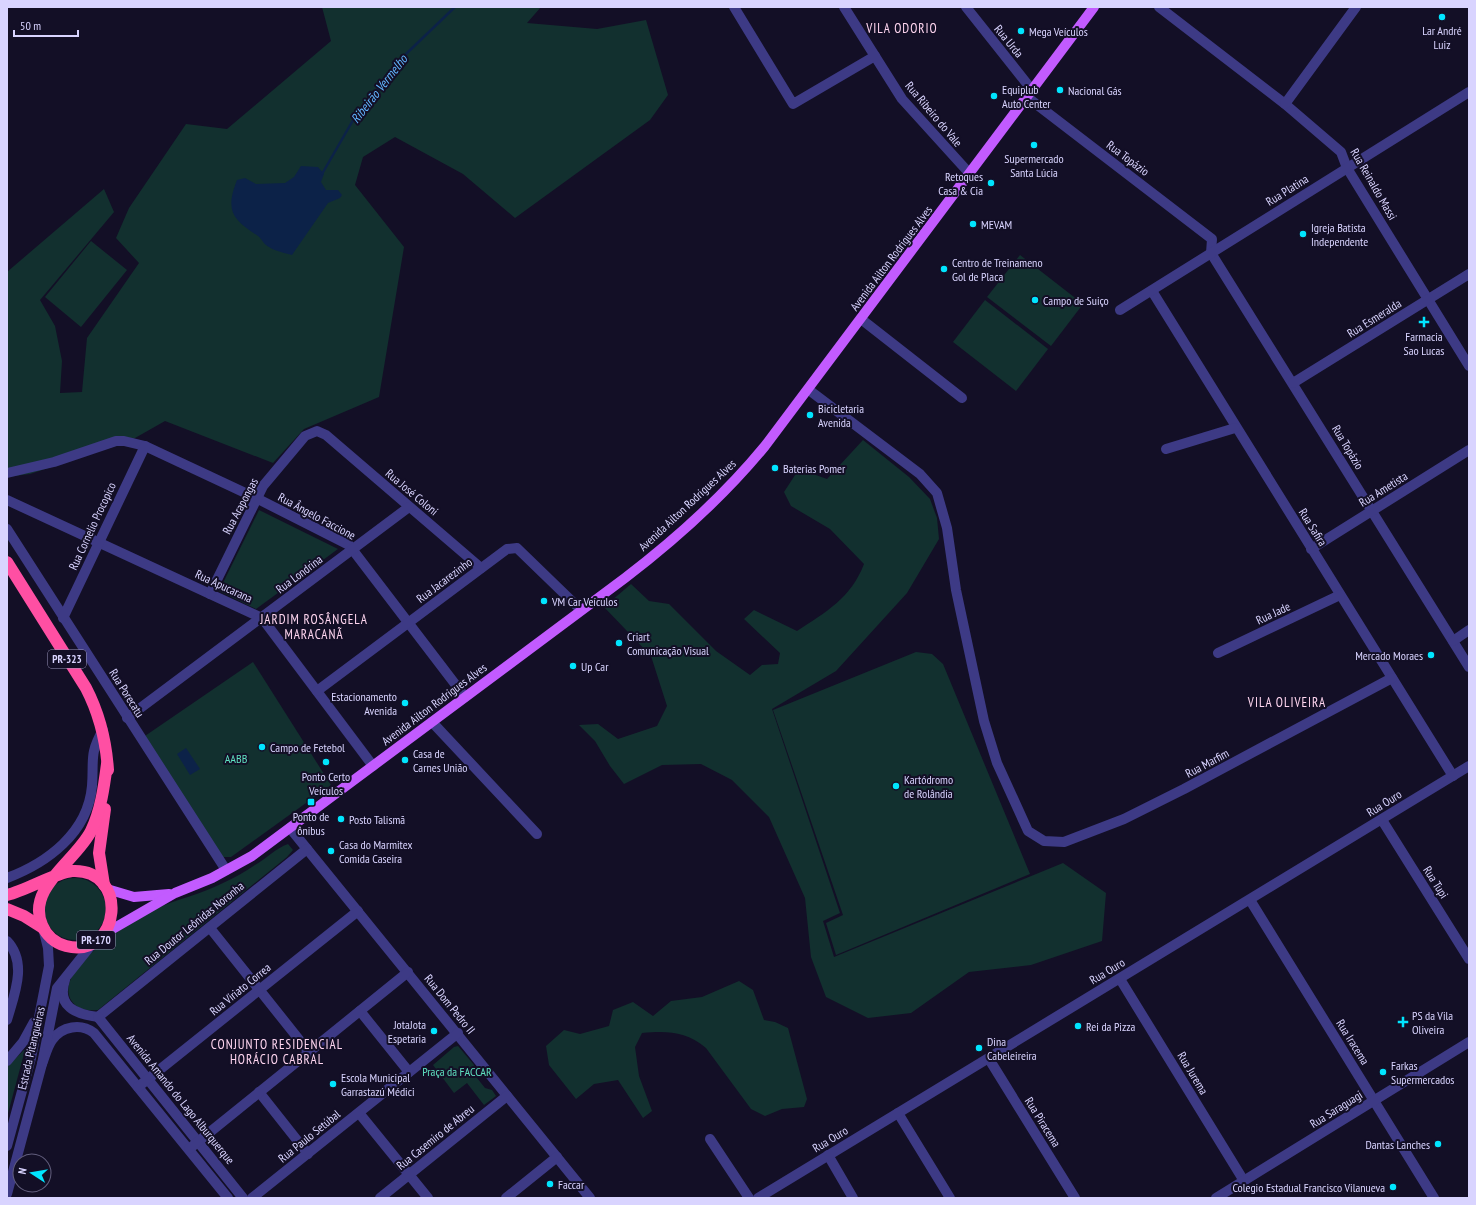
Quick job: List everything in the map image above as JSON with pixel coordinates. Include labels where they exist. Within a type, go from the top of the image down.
[{"type":"highway","name":"PR-323","points":[[7,562],[86,688],[96,708],[103,730],[109,784],[99,853],[101,874],[106,887]]},
{"type":"highway","name":"PR-323","points":[[54,878],[75,855],[95,822],[100,808],[107,764]]},
{"type":"highway","points":[[7,895],[19,892],[65,873],[81,872],[90,874],[106,887]]},
{"type":"highway","points":[[43,928],[38,914],[38,905],[41,894],[54,878]]},
{"type":"highway","name":"PR-170","points":[[7,909],[24,916],[43,928],[52,938],[65,945],[76,947],[94,942],[104,934],[110,923],[113,910],[112,900],[106,887]]},
{"type":"main road","name":"Avenida Ailton Rodrigues Alves","points":[[175,893],[206,881],[252,856],[650,558],[723,493],[765,446],[809,390],[1094,7]]},
{"type":"main road","points":[[106,887],[134,897],[175,893]]},
{"type":"main road","points":[[104,934],[175,893]]},
{"type":"street","points":[[734,7],[793,104],[875,56]]},
{"type":"street","name":"Rua Ribeiro do Vale","points":[[844,7],[902,99],[970,174]]},
{"type":"street","name":"Rua Urda","points":[[966,7],[1030,94]]},
{"type":"street","name":"Rua Reinaldo Massi","points":[[1159,7],[1285,104],[1341,152],[1347,168],[1469,366]]},
{"type":"street","points":[[1285,104],[1341,25],[1356,7]]},
{"type":"street","name":"Rua Platina","points":[[1120,310],[1469,92]]},
{"type":"street","name":"Rua Topázio","points":[[1030,94],[1222,246]]},
{"type":"street","points":[[1211,253],[1212,239]]},
{"type":"street","name":"Rua Topázio","points":[[1211,253],[1469,667]]},
{"type":"street","name":"Rua Esmeralda","points":[[1293,383],[1469,274]]},
{"type":"street","name":"Rua Safira","points":[[1152,291],[1235,428],[1453,776]]},
{"type":"street","points":[[862,318],[962,398]]},
{"type":"street","name":"Rua Marfim","points":[[809,390],[920,474],[937,493],[947,528],[958,598],[984,721],[997,763],[1028,831],[1044,841],[1064,842],[1124,819],[1184,789],[1392,678]]},
{"type":"street","points":[[1166,449],[1235,428]]},
{"type":"street","name":"Rua Arapongas","points":[[210,594],[263,486],[305,436],[317,431],[326,435]]},
{"type":"street","name":"Rua José Coloni","points":[[326,435],[481,568]]},
{"type":"street","name":"Rua Ângelo Faccione","points":[[7,473],[54,462],[116,441],[124,441],[145,446],[256,498],[345,542],[354,550],[465,697]]},
{"type":"street","name":"Rua Cornelio Procopico","points":[[63,618],[145,446]]},
{"type":"street","name":"Rua Ametista","points":[[1311,549],[1469,450]]},
{"type":"street","name":"Rua Apucarana","points":[[7,500],[262,618],[373,766]]},
{"type":"street","name":"Rua Londrina","points":[[127,718],[354,550],[409,507]]},
{"type":"street","name":"Rua Porecatu","points":[[7,529],[226,870]]},
{"type":"street","name":"Rua Jacarezinho","points":[[317,691],[507,548],[517,548],[581,610]]},
{"type":"street","name":"Rua Jade","points":[[1218,653],[1340,595]]},
{"type":"street","points":[[1453,641],[1469,630]]},
{"type":"street","points":[[432,722],[537,834]]},
{"type":"street","points":[[7,878],[24,871],[49,857],[77,828],[86,808],[92,787],[92,752],[103,730]]},
{"type":"street","name":"Rua Ouro","points":[[758,1198],[1469,766]]},
{"type":"street","name":"Rua Tupi","points":[[1382,820],[1469,959]]},
{"type":"street","name":"Rua Dom Pedro II","points":[[290,828],[590,1198]]},
{"type":"street","name":"Rua Doutor Leônidas Noronha","points":[[98,1017],[307,849]]},
{"type":"street","name":"Rua Iracema","points":[[1250,900],[1434,1198]]},
{"type":"street","name":"Rua Viriato Correa","points":[[138,1087],[358,911]]},
{"type":"street","name":"Estrada Pitangueiras","points":[[7,1146],[30,1058],[49,966],[49,956],[43,928]]},
{"type":"street","points":[[210,928],[309,1052]]},
{"type":"street","points":[[7,941],[16,955],[18,975],[7,1020]]},
{"type":"street","name":"Estrada Pitangueiras","points":[[7,1194],[42,1064],[57,988],[94,942]]},
{"type":"street","points":[[189,1149],[408,972]]},
{"type":"street","points":[[68,973],[63,987],[67,1006],[76,1013],[98,1017]]},
{"type":"street","name":"Rua Jurema","points":[[1120,979],[1244,1181]]},
{"type":"street","points":[[7,1061],[23,1042],[40,1007]]},
{"type":"street","points":[[360,1011],[410,1072]]},
{"type":"street","name":"Avenida Amando do Lago Alburquerque","points":[[98,1017],[243,1198]]},
{"type":"street","points":[[42,1064],[52,1041],[62,1031],[76,1026],[87,1028],[94,1033],[228,1198]]},
{"type":"street","name":"Rua Paulo Setúbal","points":[[252,1198],[458,1034]]},
{"type":"street","name":"Rua Saraguagi","points":[[1216,1198],[1469,1042]]},
{"type":"street","name":"Rua Piracema","points":[[989,1059],[1075,1198]]},
{"type":"street","points":[[259,1092],[308,1154]]},
{"type":"street","name":"Rua Casemiro de Abreu","points":[[380,1198],[507,1096]]},
{"type":"street","points":[[898,1112],[950,1198]]},
{"type":"street","points":[[359,1113],[428,1198]]},
{"type":"street","points":[[710,1139],[749,1198]]},
{"type":"street","points":[[828,1155],[853,1198]]},
{"type":"street","points":[[506,1198],[557,1157]]},
{"type":"green space","points":[[322,7],[541,7],[527,23],[597,29],[646,20],[668,95],[650,120],[515,218],[463,174],[395,137],[363,157],[355,185],[404,247],[379,397],[304,429],[273,463],[165,421],[128,442],[30,474],[7,477],[7,272],[104,189],[114,212],[40,300],[55,326],[62,361],[60,393],[82,392],[87,338],[139,263],[116,238],[129,208],[186,124],[227,129],[331,41]]},
{"type":"green space","points":[[91,241],[127,270],[81,327],[45,297]]},
{"type":"green space","name":"Campo de Suiço","points":[[1020,255],[1083,304],[1051,346],[987,297]]},
{"type":"green space","name":"Campo de Suiço","points":[[985,300],[1048,349],[1016,391],[953,342]]},
{"type":"green space","points":[[863,440],[909,477],[930,499],[937,518],[939,539],[907,593],[836,671],[772,709],[840,913],[823,921],[834,957],[1063,863],[1106,893],[1102,941],[1031,965],[969,972],[911,1013],[868,1018],[826,997],[811,957],[805,898],[769,817],[732,780],[701,764],[662,765],[624,784],[610,766],[595,741],[579,725],[598,724],[618,739],[657,726],[667,706],[651,656],[604,607],[631,584],[649,601],[669,604],[716,651],[750,675],[762,665],[778,664],[780,653],[744,619],[754,610],[797,631],[828,610],[845,595],[859,576],[864,564],[830,529],[791,506],[784,492],[799,469],[827,479]]},
{"type":"green space","points":[[259,510],[338,549],[256,609],[219,591]]},
{"type":"green space","name":"Kartódromo de Rolândia","points":[[916,652],[932,654],[943,664],[1030,874],[836,955],[826,923],[843,915],[773,710]]},
{"type":"green space","name":"AABB","points":[[253,662],[331,785],[231,857],[223,857],[142,738]]},
{"type":"green space","points":[[288,844],[293,850],[287,857],[98,1010],[83,1009],[73,1003],[69,988],[73,974],[84,960],[114,934],[155,909],[215,887],[235,877],[259,863],[279,848]]},
{"type":"green space","points":[[69,878],[81,878],[97,887],[104,897],[106,909],[104,921],[97,931],[81,940],[69,940],[58,935],[49,926],[44,915],[44,903],[49,892],[58,883]]},
{"type":"green space","points":[[739,981],[753,990],[764,1020],[775,1022],[788,1028],[807,1099],[804,1107],[782,1109],[765,1116],[751,1109],[706,1048],[691,1038],[676,1033],[642,1033],[635,1047],[639,1076],[652,1111],[643,1118],[618,1080],[594,1084],[576,1099],[549,1065],[546,1046],[564,1030],[580,1034],[609,1026],[613,1010],[633,1002],[653,1016],[671,1001],[702,997]]},
{"type":"green space","name":"Praça da FACCAR","points":[[458,1046],[474,1065],[473,1073],[485,1088],[492,1090],[496,1096],[484,1105],[467,1083],[454,1093],[433,1065],[454,1047]]},
{"type":"green space","points":[[25,1050],[7,1117],[7,1067]]},
{"type":"water","points":[[301,166],[318,167],[324,174],[321,182],[326,190],[338,190],[342,195],[340,198],[328,203],[292,255],[277,251],[267,246],[258,236],[242,224],[233,213],[232,199],[237,180],[245,178],[256,184],[285,183],[294,177]]},
{"type":"water","points":[[186,748],[200,769],[190,775],[177,754]]},
{"type":"waterway","name":"Ribeirão Vermelho","points":[[322,174],[356,115],[407,53],[455,7]]},
{"type":"place","name":"Lar André Luiz","points":[[1442,17]]},
{"type":"place","name":"Mega Veículos","points":[[1021,31]]},
{"type":"place","name":"Nacional Gás","points":[[1060,90]]},
{"type":"place","name":"Equiplub Auto Center","points":[[994,96]]},
{"type":"place","name":"Supermercado Santa Lúcia","points":[[1034,145]]},
{"type":"place","name":"Retoques Casa & Cia","points":[[991,183]]},
{"type":"place","name":"MEVAM","points":[[973,224]]},
{"type":"place","name":"Igreja Batista Independente","points":[[1303,234]]},
{"type":"place","name":"Centro de Treinameno Gol de Placa","points":[[944,269]]},
{"type":"place","name":"Campo de Suiço","points":[[1035,300]]},
{"type":"place","name":"Farmacia Sao Lucas","points":[[1424,322]]},
{"type":"place","name":"Bicicletaria Avenida","points":[[810,415]]},
{"type":"place","name":"Baterias Pomer","points":[[775,468]]},
{"type":"place","name":"VM Car Veículos","points":[[544,601]]},
{"type":"place","name":"Criart Comunicação Visual","points":[[619,643]]},
{"type":"place","name":"Mercado Moraes","points":[[1431,655]]},
{"type":"place","name":"Up Car","points":[[573,666]]},
{"type":"place","name":"Estacionamento Avenida","points":[[405,703]]},
{"type":"place","name":"Campo de Fetebol","points":[[262,747]]},
{"type":"place","name":"Casa de Carnes União","points":[[405,760]]},
{"type":"place","name":"Ponto Certo Veículos","points":[[326,762]]},
{"type":"place","name":"Kartódromo de Rolândia","points":[[896,786]]},
{"type":"place","name":"Ponto de ônibus","points":[[311,802]]},
{"type":"place","name":"Posto Talismã","points":[[341,819]]},
{"type":"place","name":"Casa do Marmitex Comida Caseira","points":[[331,851]]},
{"type":"place","name":"PS da Vila Oliveira","points":[[1403,1022]]},
{"type":"place","name":"Rei da Pizza","points":[[1078,1026]]},
{"type":"place","name":"JotaJota Espetaria","points":[[434,1031]]},
{"type":"place","name":"Dina Cabeleireira","points":[[979,1048]]},
{"type":"place","name":"Farkas Supermercados","points":[[1383,1072]]},
{"type":"place","name":"Escola Municipal Garrastazú Médici","points":[[333,1084]]},
{"type":"place","name":"Dantas Lanches","points":[[1438,1144]]},
{"type":"place","name":"Faccar","points":[[550,1184]]},
{"type":"place","name":"Colegio Estadual Francisco Vilanueva","points":[[1393,1187]]},
{"type":"district","name":"VILA ODORIO","points":[[902,28]]},
{"type":"district","name":"JARDIM ROSÂNGELA MARACANÃ","points":[[314,626]]},
{"type":"district","name":"VILA OLIVEIRA","points":[[1287,702]]},
{"type":"district","name":"CONJUNTO RESIDENCIAL HORÁCIO CABRAL","points":[[277,1052]]}]
